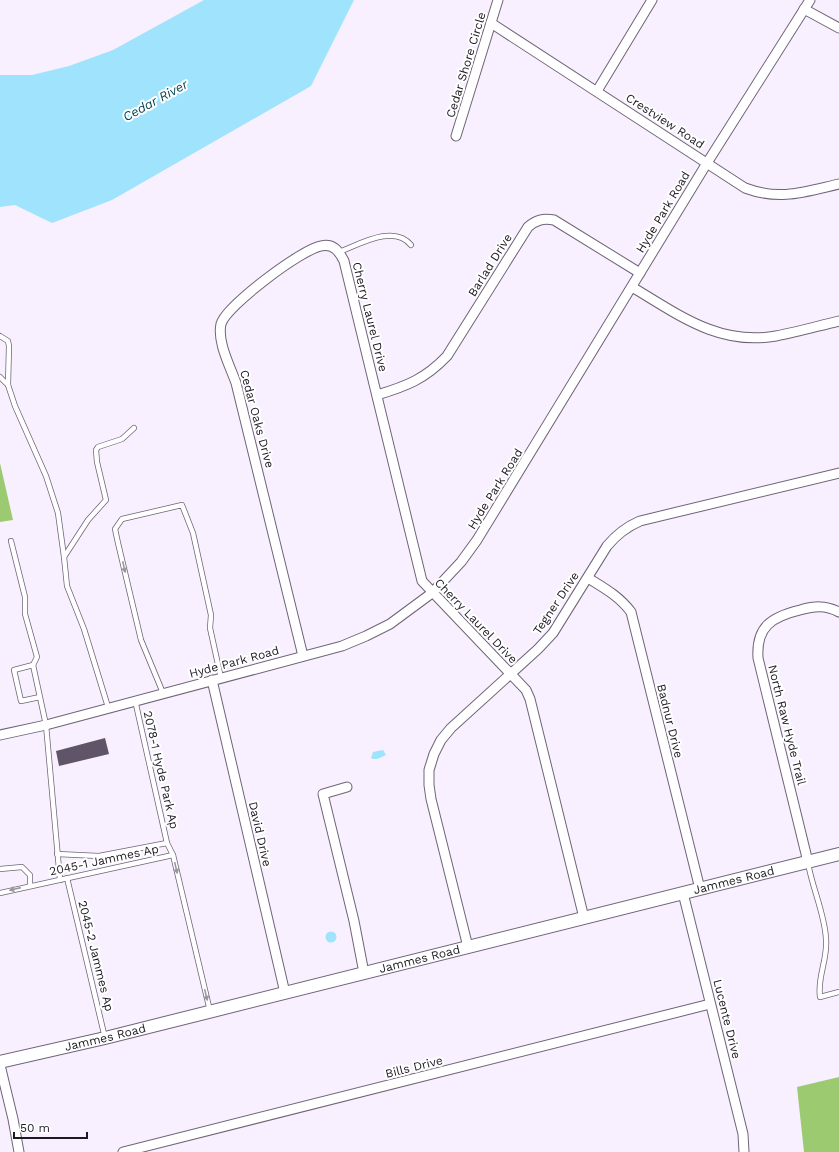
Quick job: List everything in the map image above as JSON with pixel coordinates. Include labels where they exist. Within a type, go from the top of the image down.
[{"type":"street","name":"Cedar Shore Circle","points":[[456,136],[498,0]]},
{"type":"street","points":[[597,91],[652,0]]},
{"type":"street","name":"Hyde Park Road","points":[[0,735],[46,725],[108,707],[342,646],[390,624],[432,592],[461,562],[477,540],[707,163],[810,0]]},
{"type":"street","points":[[804,8],[839,28]]},
{"type":"street","name":"Crestview Road","points":[[491,23],[745,188],[767,194],[792,195],[839,184]]},
{"type":"street","name":"Barlad Drive","points":[[376,395],[403,388],[421,379],[434,370],[447,356],[528,227],[535,221],[545,219],[554,220],[640,273]]},
{"type":"street","name":"Cedar Oaks Drive","points":[[303,656],[236,383],[222,343],[221,324],[230,310],[290,261],[321,246],[336,249]]},
{"type":"street","name":"Cherry Laurel Drive","points":[[336,249],[344,261],[422,581],[526,690],[530,699],[584,918]]},
{"type":"street","points":[[632,287],[700,327],[718,334],[735,337],[775,336],[839,321]]},
{"type":"street","name":"Tegner Drive","points":[[468,947],[431,798],[430,770],[434,754],[451,728],[538,649],[553,633],[607,546],[617,534],[630,525],[640,520],[839,473]]},
{"type":"street","name":"Badnur Drive","points":[[588,578],[614,594],[631,612],[700,889]]},
{"type":"street","name":"North Raw Hyde Trail","points":[[808,862],[758,658],[758,647],[760,636],[768,624],[777,616],[814,606],[827,606],[839,612]]},
{"type":"street","name":"David Drive","points":[[216,679],[285,993]]},
{"type":"street","points":[[347,787],[323,794],[354,921],[364,973]]},
{"type":"street","name":"Jammes Road","points":[[0,1064],[839,854]]},
{"type":"street","name":"Lucente Drive","points":[[683,893],[743,1134],[744,1152]]},
{"type":"street","name":"Bills Drive","points":[[123,1152],[710,1004]]},
{"type":"street","points":[[0,1064],[19,1152]]},
{"type":"lane","points":[[336,249],[387,235],[406,239],[411,245]]},
{"type":"lane","points":[[0,336],[8,341],[8,385],[15,406],[46,476],[58,513],[67,586],[84,629],[108,707]]},
{"type":"lane","points":[[0,377],[8,385]]},
{"type":"lane","points":[[64,557],[88,520],[106,500],[96,462],[96,450],[98,447],[122,439],[134,428]]},
{"type":"lane","points":[[163,693],[141,640],[115,529],[122,520],[182,505],[195,540],[211,615],[210,628],[216,679]]},
{"type":"lane","points":[[10,541],[25,596],[24,614],[37,657],[33,665],[46,725],[60,880]]},
{"type":"lane","points":[[33,665],[14,670],[21,701],[40,697]]},
{"type":"lane","name":"2078-1 Hyde Park Ap","points":[[57,854],[99,856],[167,843],[135,700]]},
{"type":"lane","points":[[167,843],[173,855]]},
{"type":"lane","name":"2045-1 Jammes Ap","points":[[0,893],[173,855],[210,1011]]},
{"type":"lane","points":[[808,862],[826,939],[825,962],[818,987],[820,997],[839,992]]},
{"type":"lane","points":[[0,869],[22,867],[30,875],[30,886]]},
{"type":"lane","name":"2045-2 Jammes Ap","points":[[66,878],[105,1038]]},
{"type":"green space","points":[[0,463],[13,520],[0,522]]},
{"type":"green space","points":[[839,1077],[839,1152],[804,1152],[797,1087]]},
{"type":"water","name":"Cedar River","points":[[204,0],[354,0],[311,86],[112,200],[52,223],[15,205],[0,207],[0,75],[32,75],[69,66],[113,50]]},
{"type":"water","points":[[383,750],[386,755],[376,759],[371,758],[373,752]]},
{"type":"water","points":[[329,932],[333,932],[335,933],[335,941],[329,942],[326,939],[326,935]]},
{"type":"building","points":[[105,738],[109,754],[59,766],[56,751]]}]
